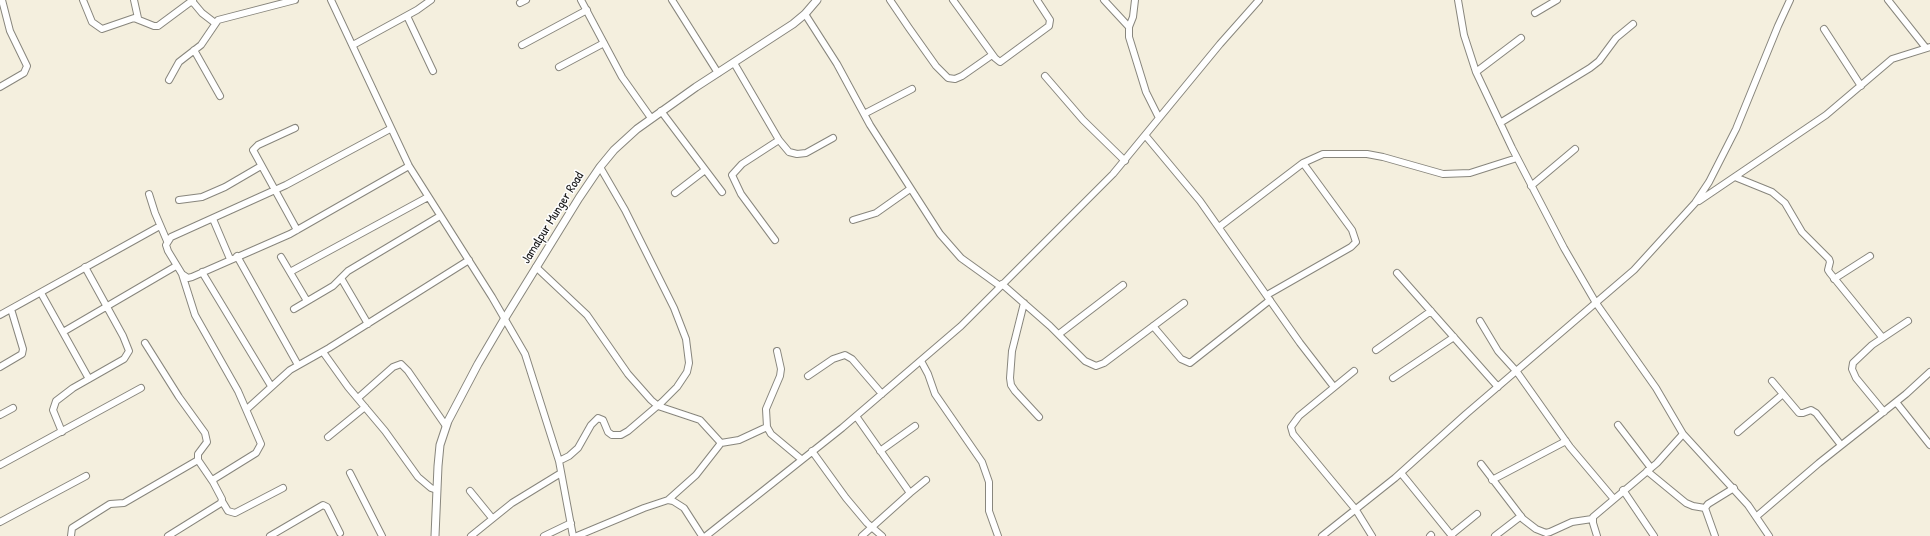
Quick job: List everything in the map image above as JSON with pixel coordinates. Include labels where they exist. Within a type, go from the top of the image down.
[{"type":"street","points":[[0,87],[24,73],[27,66],[10,31],[2,0]]},
{"type":"street","points":[[83,0],[92,22],[102,29],[129,19],[138,18],[149,25],[158,26],[192,0],[202,13],[214,23]]},
{"type":"street","points":[[134,0],[138,18]]},
{"type":"street","points":[[169,80],[179,62],[205,40],[214,23],[222,18],[295,0]]},
{"type":"street","points":[[331,0],[353,45],[390,129],[409,166],[505,318],[525,354],[559,461],[573,536]]},
{"type":"street","points":[[353,45],[407,16],[431,0]]},
{"type":"street","points":[[581,0],[622,77],[652,118]]},
{"type":"street","points":[[672,0],[718,73]]},
{"type":"street","name":"Jamalpur Munger Road","points":[[436,536],[440,445],[446,426],[474,371],[505,318],[600,166],[625,139],[661,111],[780,34],[805,14],[817,0]]},
{"type":"street","points":[[890,0],[913,34],[948,78],[956,79],[962,76],[992,55]]},
{"type":"street","points":[[953,0],[997,61],[1003,60],[1049,26],[1050,20],[1037,0]]},
{"type":"street","points":[[1104,0],[1128,27]]},
{"type":"street","points":[[1135,0],[1133,17],[1128,27],[1129,37],[1146,92],[1159,118]]},
{"type":"street","points":[[706,536],[718,528],[801,459],[856,416],[961,326],[1086,202],[1124,161],[1259,0]]},
{"type":"street","points":[[1458,0],[1464,35],[1476,72],[1531,186],[1564,248],[1596,303],[1656,388],[1683,434],[1734,488],[1757,516],[1770,536]]},
{"type":"street","points":[[1535,13],[1557,0]]},
{"type":"street","points":[[1322,536],[1401,473],[1634,270],[1696,203],[1709,182],[1736,129],[1790,0]]},
{"type":"street","points":[[1696,203],[1826,115],[1892,59],[1928,48],[1888,0]]},
{"type":"street","points":[[522,46],[587,10]]},
{"type":"street","points":[[805,14],[837,64],[864,114],[910,189],[928,217],[950,246],[961,258],[1001,285],[1024,303],[1059,334],[1085,361],[1089,364],[1100,365],[1184,303]]},
{"type":"street","points":[[407,16],[433,71]]},
{"type":"street","points":[[1500,123],[1600,61],[1616,38],[1633,24]]},
{"type":"street","points":[[1824,28],[1861,86]]},
{"type":"street","points":[[1476,72],[1521,38]]},
{"type":"street","points":[[559,67],[604,43]]},
{"type":"street","points":[[194,50],[220,96]]},
{"type":"street","points":[[734,63],[778,140],[789,152],[797,154],[806,153],[832,138]]},
{"type":"street","points":[[1046,76],[1083,120],[1124,161]]},
{"type":"street","points":[[864,114],[912,89]]},
{"type":"street","points":[[661,111],[722,192]]},
{"type":"street","points":[[296,128],[255,147],[254,154],[297,230]]},
{"type":"street","points":[[167,241],[176,235],[275,190],[390,129]]},
{"type":"street","points":[[1145,135],[1196,196],[1300,343],[1334,387]]},
{"type":"street","points":[[775,240],[741,194],[732,175],[742,164],[778,140]]},
{"type":"street","points":[[1531,186],[1575,149]]},
{"type":"street","points":[[1219,227],[1303,163],[1322,154],[1367,154],[1403,162],[1432,172],[1456,174],[1485,169],[1517,158]]},
{"type":"street","points":[[1153,326],[1181,359],[1190,363],[1268,297],[1351,247],[1356,242],[1352,230],[1303,163]]},
{"type":"street","points":[[179,200],[202,197],[225,187],[261,166]]},
{"type":"street","points":[[149,194],[167,241],[168,251],[176,266],[182,274],[188,278],[297,230],[409,166]]},
{"type":"street","points":[[559,461],[569,456],[578,448],[591,425],[598,418],[603,420],[608,432],[616,436],[628,431],[658,406],[684,379],[687,372],[689,354],[686,339],[666,289],[625,210],[600,166]]},
{"type":"street","points":[[675,193],[705,170]]},
{"type":"street","points":[[1734,177],[1772,192],[1781,199],[1789,208],[1802,232],[1829,259],[1830,262],[1828,270],[1882,337]]},
{"type":"street","points":[[853,220],[876,213],[910,189]]},
{"type":"street","points":[[290,272],[428,197]]},
{"type":"street","points":[[294,309],[333,286],[348,271],[440,216]]},
{"type":"street","points":[[213,219],[230,259]]},
{"type":"street","points":[[0,315],[160,226]]},
{"type":"street","points":[[236,256],[298,365]]},
{"type":"street","points":[[1834,278],[1870,256]]},
{"type":"street","points":[[281,257],[307,301]]},
{"type":"street","points":[[247,409],[271,386],[298,365],[323,352],[469,260]]},
{"type":"street","points":[[63,332],[176,266]]},
{"type":"street","points":[[62,432],[53,410],[56,401],[63,394],[124,359],[130,352],[108,306],[86,267]]},
{"type":"street","points":[[536,267],[587,315],[628,374],[651,400],[658,406],[700,420],[721,443]]},
{"type":"street","points":[[202,272],[271,386]]},
{"type":"street","points":[[182,274],[189,300],[198,321],[247,409],[260,439],[260,448],[248,458],[216,476],[213,482]]},
{"type":"street","points":[[1397,274],[1498,387]]},
{"type":"street","points":[[341,278],[368,324]]},
{"type":"street","points":[[1059,334],[1123,285]]},
{"type":"street","points":[[41,293],[89,379]]},
{"type":"street","points":[[1024,303],[1017,328],[1010,378],[1015,391],[1039,417]]},
{"type":"street","points":[[0,367],[17,358],[22,354],[23,349],[23,343],[11,309]]},
{"type":"street","points":[[1376,350],[1431,311]]},
{"type":"street","points":[[1884,412],[1856,378],[1852,369],[1857,359],[1882,337],[1908,321]]},
{"type":"street","points":[[1480,322],[1498,351],[1517,372],[1566,441],[1613,498]]},
{"type":"street","points":[[1392,378],[1454,337]]},
{"type":"street","points":[[145,343],[171,386],[207,438],[207,442],[198,454],[198,460],[213,482],[228,511],[235,513],[283,488]]},
{"type":"street","points":[[777,351],[780,364],[780,376],[766,409],[767,427],[771,434],[801,459]]},
{"type":"street","points":[[323,352],[385,431],[418,477],[431,488],[437,490]]},
{"type":"street","points":[[808,376],[840,356],[845,355],[852,359],[882,394]]},
{"type":"street","points":[[921,361],[928,374],[935,394],[982,462],[988,482],[989,511],[998,536]]},
{"type":"street","points":[[358,398],[393,368],[401,364],[408,371],[446,426]]},
{"type":"street","points":[[1354,372],[1299,416],[1291,427],[1293,434],[1356,510],[1372,536]]},
{"type":"street","points":[[1757,516],[1841,445],[1884,412],[1930,372]]},
{"type":"street","points":[[1772,381],[1799,413],[1814,411],[1841,445]]},
{"type":"street","points":[[0,465],[141,388]]},
{"type":"street","points":[[1738,432],[1783,394]]},
{"type":"street","points":[[1896,402],[1930,445]]},
{"type":"street","points":[[328,437],[365,407]]},
{"type":"street","points":[[0,415],[13,408]]},
{"type":"street","points":[[856,416],[910,493]]},
{"type":"street","points":[[1618,425],[1649,470],[1686,503],[1705,508]]},
{"type":"street","points":[[880,451],[915,426]]},
{"type":"street","points":[[577,536],[639,510],[668,500],[696,475],[721,443],[738,440],[767,427]]},
{"type":"street","points":[[1481,464],[1492,480],[1529,525],[1546,533],[1572,522],[1592,519],[1613,498],[1649,470],[1683,434]]},
{"type":"street","points":[[1492,480],[1566,441]]},
{"type":"street","points":[[812,451],[846,498],[882,536]]},
{"type":"street","points":[[70,536],[72,528],[110,504],[124,503],[198,460]]},
{"type":"street","points":[[350,473],[382,536]]},
{"type":"street","points":[[471,536],[492,518],[528,492],[561,473]]},
{"type":"street","points":[[1401,473],[1451,535],[1477,514]]},
{"type":"street","points":[[0,522],[86,476]]},
{"type":"street","points":[[862,536],[873,528],[926,480]]},
{"type":"street","points":[[1705,508],[1708,504],[1734,488]]},
{"type":"street","points":[[1623,490],[1654,536]]},
{"type":"street","points":[[470,491],[492,518]]},
{"type":"street","points":[[668,500],[673,501],[684,508],[702,536]]},
{"type":"street","points":[[168,536],[222,501]]},
{"type":"street","points":[[270,536],[323,505],[327,508],[340,533]]},
{"type":"street","points":[[1705,508],[1715,536]]},
{"type":"street","points":[[1495,536],[1521,516]]},
{"type":"street","points":[[1592,519],[1597,536]]},
{"type":"street","points":[[544,536],[571,523]]}]
